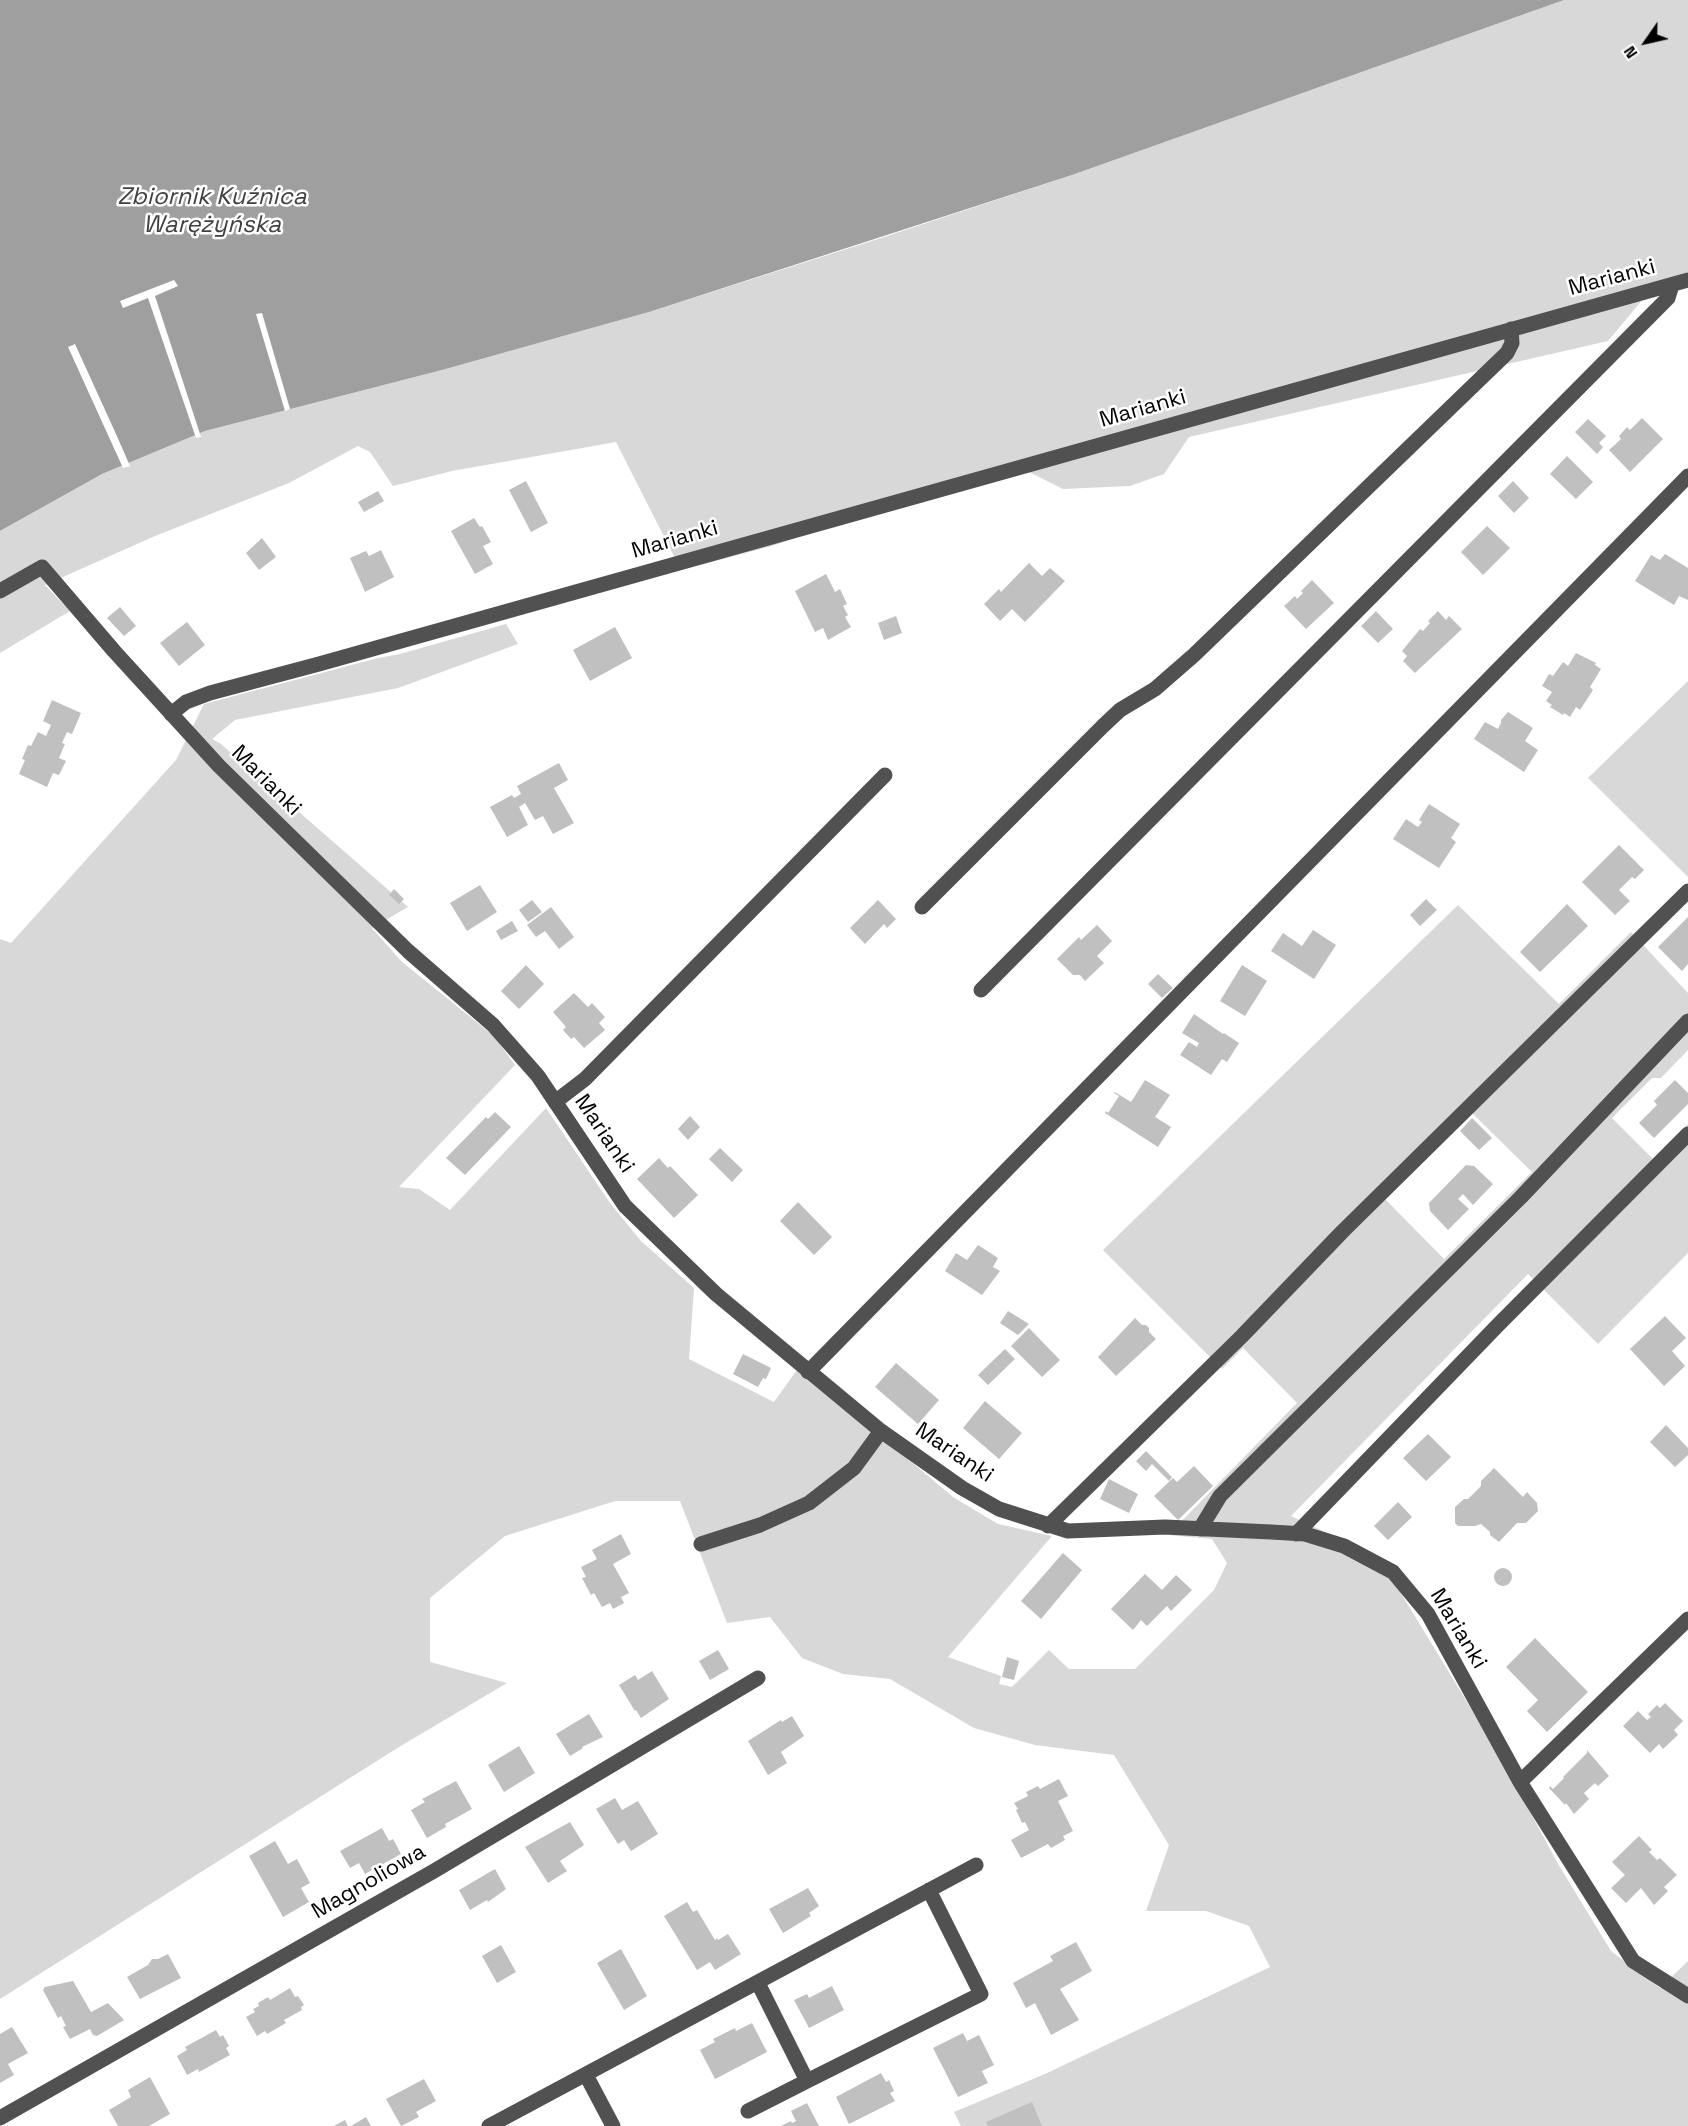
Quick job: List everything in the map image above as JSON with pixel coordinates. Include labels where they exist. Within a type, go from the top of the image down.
[{"type":"street","name":"Marianki","points":[[1685,1989],[1633,1961],[1520,1782],[1428,1614],[1393,1572],[1344,1546],[1305,1534],[1166,1527],[1068,1531],[999,1509],[962,1488],[881,1431],[808,1372],[716,1294],[625,1206],[538,1076],[493,1025],[400,943],[219,766],[171,714],[186,702],[210,693],[1688,280]]},
{"type":"street","points":[[981,990],[1668,297],[1672,285]]},
{"type":"street","points":[[922,907],[1103,726],[1120,710],[1155,689],[1194,655],[1507,353],[1512,343],[1511,329]]},
{"type":"street","points":[[808,1372],[1688,476]]},
{"type":"street","points":[[0,591],[42,567],[171,714]]},
{"type":"street","points":[[555,1102],[575,1089],[601,1064],[885,776]]},
{"type":"street","points":[[1048,1526],[1688,891]]},
{"type":"street","points":[[1200,1528],[1220,1496],[1521,1197],[1688,1021]]},
{"type":"street","points":[[1296,1533],[1688,1134]]},
{"type":"street","points":[[701,1544],[759,1525],[809,1503],[854,1468],[881,1431]]},
{"type":"street","points":[[1520,1782],[1688,1618]]},
{"type":"street","name":"Magnoliowa","points":[[0,2118],[434,1871],[758,1678]]},
{"type":"street","points":[[489,2126],[976,1864]]},
{"type":"street","points":[[748,2110],[981,1994],[929,1890]]},
{"type":"street","points":[[758,1983],[807,2081]]},
{"type":"street","points":[[586,2075],[613,2126]]},
{"type":"shaded area","points":[[1564,0],[1688,0],[1688,272],[1658,281],[1608,341],[1189,437],[1164,474],[1130,486],[1063,489],[1013,464],[772,546],[681,570],[616,442],[452,471],[393,486],[370,452],[358,446],[289,483],[155,536],[45,585],[70,611],[0,653],[0,531],[102,474],[205,431],[442,370],[649,312],[881,238],[1072,175]]},
{"type":"shaded area","points":[[506,624],[518,644],[398,688],[235,720],[212,739],[221,744],[408,907],[372,928],[401,961],[495,1037],[515,1065],[399,1187],[419,1189],[450,1210],[546,1108],[610,1203],[641,1241],[694,1288],[689,1359],[774,1402],[799,1367],[953,1497],[998,1524],[1052,1536],[948,1657],[1001,1676],[999,1684],[1012,1687],[1049,1650],[1069,1669],[1135,1669],[1214,1590],[1227,1563],[1212,1539],[1168,1535],[1297,1403],[1243,1348],[1222,1369],[1103,1250],[1458,905],[1559,1004],[1631,932],[1688,993],[1688,1050],[1661,1078],[1652,1078],[1612,1118],[1653,1159],[1688,1124],[1688,1253],[1598,1344],[1528,1274],[1291,1516],[1362,1549],[1399,1590],[1501,1758],[1557,1862],[1611,1951],[1660,1988],[1688,1961],[1688,2126],[961,2126],[954,2112],[1045,2074],[1270,1967],[1249,1926],[1206,1911],[1146,1911],[1169,1845],[1114,1755],[1035,1745],[974,1728],[890,1679],[843,1674],[802,1658],[770,1617],[727,1623],[680,1501],[615,1501],[505,1536],[430,1598],[430,1662],[507,1683],[399,1747],[0,1999],[0,939],[11,943],[176,760],[204,704],[400,654]],"holes":[[[1472,1113],[1532,1172],[1444,1259],[1385,1199]]]},
{"type":"shaded area","points":[[1688,681],[1688,877],[1588,778]]},
{"type":"water","name":"Zbiornik Kuźnica Warężyńska","points":[[0,0],[1564,0],[1072,175],[649,312],[442,370],[205,431],[102,474],[0,531]]},
{"type":"pier","points":[[174,280],[178,286],[155,296],[201,437],[196,438],[148,298],[123,308],[120,301]]},
{"type":"pier","points":[[262,313],[290,409],[285,411],[256,314]]},
{"type":"pier","points":[[75,344],[130,466],[123,468],[68,347]]},
{"type":"building","points":[[1642,418],[1663,439],[1630,472],[1609,450],[1621,439],[1619,436],[1627,427],[1630,430]]},
{"type":"building","points":[[1588,419],[1606,436],[1599,443],[1603,447],[1597,454],[1575,432]]},
{"type":"building","points":[[1567,456],[1593,482],[1576,499],[1550,474]]},
{"type":"building","points":[[526,481],[548,523],[531,532],[509,490]]},
{"type":"building","points":[[1513,481],[1529,498],[1514,513],[1498,496]]},
{"type":"building","points":[[378,491],[384,501],[364,512],[358,502]]},
{"type":"building","points":[[474,518],[480,527],[482,526],[491,542],[483,546],[493,564],[475,574],[451,531]]},
{"type":"building","points":[[1487,526],[1510,548],[1483,575],[1461,552]]},
{"type":"building","points":[[262,538],[276,557],[259,570],[246,553]]},
{"type":"building","points":[[381,550],[394,577],[365,592],[350,558],[366,551],[369,556]]},
{"type":"building","points":[[1665,554],[1688,568],[1688,600],[1679,596],[1674,605],[1635,581],[1651,555],[1660,560]]},
{"type":"building","points":[[1029,563],[1042,576],[1050,568],[1065,581],[1025,622],[1012,609],[1000,621],[984,604],[999,589],[1001,592]]},
{"type":"building","points":[[826,574],[835,592],[840,589],[847,604],[843,606],[848,615],[845,617],[851,627],[828,640],[823,628],[815,632],[795,591]]},
{"type":"building","points":[[1312,580],[1334,603],[1306,629],[1284,606],[1295,596],[1297,599],[1303,593],[1301,591]]},
{"type":"building","points":[[120,607],[136,626],[124,636],[107,618]]},
{"type":"building","points":[[1376,611],[1393,629],[1378,643],[1361,626]]},
{"type":"building","points":[[1438,611],[1446,620],[1449,616],[1462,629],[1415,673],[1403,661],[1407,656],[1402,651],[1420,629],[1423,631],[1430,623],[1428,621]]},
{"type":"building","points":[[896,616],[902,633],[884,640],[878,623]]},
{"type":"building","points":[[187,622],[205,645],[179,666],[160,643]]},
{"type":"building","points":[[615,627],[632,658],[590,681],[573,650]]},
{"type":"building","points":[[1576,653],[1596,663],[1595,665],[1601,669],[1590,687],[1593,690],[1580,710],[1576,707],[1570,717],[1550,707],[1552,705],[1546,701],[1552,692],[1542,686],[1549,674],[1553,676],[1563,662],[1568,666]]},
{"type":"building","points":[[52,700],[81,713],[72,734],[67,732],[62,743],[65,744],[59,758],[66,761],[59,775],[53,773],[47,787],[19,774],[28,745],[31,746],[38,732],[46,736],[51,725],[43,721]]},
{"type":"building","points":[[1508,712],[1533,728],[1525,741],[1538,750],[1524,772],[1474,739],[1485,722],[1498,729],[1501,720]]},
{"type":"building","points":[[559,763],[568,780],[554,788],[574,823],[553,834],[543,816],[535,820],[525,803],[519,807],[528,825],[507,837],[490,807],[512,795],[514,798],[521,794],[517,786]]},
{"type":"building","points":[[1429,804],[1460,824],[1451,838],[1456,842],[1439,868],[1393,839],[1406,819],[1418,827],[1422,822],[1419,820]]},
{"type":"building","points":[[1619,845],[1644,870],[1635,879],[1632,877],[1619,890],[1630,901],[1615,915],[1582,882]]},
{"type":"building","points":[[480,885],[497,912],[467,931],[450,903]]},
{"type":"building","points":[[394,889],[404,899],[399,904],[389,895]]},
{"type":"building","points":[[1426,899],[1437,910],[1420,926],[1410,915]]},
{"type":"building","points":[[532,900],[542,912],[528,922],[519,910]]},
{"type":"building","points":[[878,900],[896,919],[887,928],[884,924],[865,944],[850,928]]},
{"type":"building","points":[[1567,904],[1588,926],[1540,972],[1520,952]]},
{"type":"building","points":[[551,907],[574,937],[559,949],[545,931],[536,937],[527,925]]},
{"type":"building","points":[[1688,917],[1688,964],[1682,971],[1658,947]]},
{"type":"building","points":[[512,921],[518,931],[501,940],[496,931]]},
{"type":"building","points":[[1097,925],[1112,941],[1097,956],[1104,963],[1085,981],[1080,975],[1073,975],[1057,959],[1079,937],[1081,940]]},
{"type":"building","points":[[1313,930],[1336,945],[1314,979],[1271,951],[1283,933],[1302,946]]},
{"type":"building","points":[[526,965],[544,984],[519,1009],[501,991]]},
{"type":"building","points":[[1242,965],[1267,981],[1245,1016],[1220,1001]]},
{"type":"building","points":[[1158,974],[1173,988],[1162,998],[1148,984]]},
{"type":"building","points":[[574,993],[588,1007],[592,1003],[605,1017],[599,1023],[605,1030],[584,1048],[574,1037],[571,1039],[563,1030],[566,1027],[553,1012]]},
{"type":"building","points":[[1194,1014],[1239,1043],[1227,1062],[1222,1059],[1211,1075],[1180,1055],[1189,1042],[1197,1047],[1199,1043],[1182,1033]]},
{"type":"building","points":[[1145,1080],[1170,1095],[1155,1117],[1171,1127],[1158,1147],[1105,1113],[1106,1111],[1108,1113],[1119,1096],[1115,1092],[1131,1102]]},
{"type":"building","points":[[1675,1080],[1688,1093],[1688,1104],[1654,1138],[1639,1123],[1657,1105],[1654,1101]]},
{"type":"building","points":[[495,1112],[511,1127],[465,1175],[446,1158],[486,1117],[488,1119]]},
{"type":"building","points":[[690,1116],[700,1127],[688,1140],[678,1129]]},
{"type":"building","points":[[1472,1118],[1492,1138],[1479,1150],[1460,1131]]},
{"type":"building","points":[[720,1148],[743,1170],[732,1182],[709,1159]]},
{"type":"building","points":[[659,1158],[698,1195],[674,1218],[637,1179]]},
{"type":"building","points":[[1466,1165],[1474,1166],[1493,1184],[1473,1205],[1463,1194],[1458,1199],[1469,1209],[1448,1230],[1430,1211],[1429,1203]]},
{"type":"building","points":[[798,1202],[832,1237],[814,1255],[780,1221]]},
{"type":"building","points":[[978,1245],[998,1258],[993,1267],[1000,1271],[982,1295],[945,1271],[956,1253],[967,1260]]},
{"type":"building","points":[[1008,1311],[1029,1324],[1018,1335],[1000,1323]]},
{"type":"building","points":[[1665,1316],[1686,1338],[1672,1351],[1685,1366],[1664,1386],[1630,1349]]},
{"type":"building","points":[[1135,1318],[1149,1328],[1149,1332],[1156,1339],[1116,1376],[1098,1357]]},
{"type":"building","points":[[1029,1328],[1060,1360],[1042,1377],[1011,1346]]},
{"type":"building","points":[[1005,1349],[1015,1359],[988,1385],[978,1375]]},
{"type":"building","points":[[743,1354],[771,1368],[766,1379],[763,1378],[758,1387],[733,1374]]},
{"type":"building","points":[[896,1363],[939,1400],[918,1424],[875,1387]]},
{"type":"building","points":[[985,1401],[1022,1433],[999,1459],[963,1428]]},
{"type":"building","points":[[1666,1425],[1688,1448],[1688,1455],[1675,1467],[1650,1442]]},
{"type":"building","points":[[1428,1434],[1451,1457],[1426,1481],[1403,1458]]},
{"type":"building","points":[[1146,1451],[1172,1477],[1169,1481],[1152,1464],[1146,1471],[1136,1461]]},
{"type":"building","points":[[1194,1466],[1213,1486],[1178,1520],[1154,1496],[1173,1478],[1177,1482]]},
{"type":"building","points":[[1494,1468],[1523,1497],[1527,1492],[1537,1503],[1538,1511],[1526,1523],[1517,1523],[1499,1542],[1481,1524],[1458,1526],[1455,1523],[1455,1507],[1464,1499],[1468,1499],[1481,1486],[1481,1481]]},
{"type":"building","points":[[1109,1479],[1138,1494],[1129,1513],[1100,1499]]},
{"type":"building","points":[[1398,1502],[1412,1517],[1388,1540],[1374,1526]]},
{"type":"building","points":[[621,1534],[631,1554],[613,1564],[629,1593],[621,1597],[624,1603],[613,1609],[610,1603],[602,1607],[594,1593],[591,1595],[582,1578],[586,1577],[581,1567],[597,1559],[592,1550]]},
{"type":"building","points":[[1063,1553],[1082,1570],[1041,1619],[1021,1601]]},
{"type":"building","points":[[1503,1568],[1509,1571],[1512,1577],[1509,1583],[1503,1586],[1497,1583],[1494,1577],[1497,1571]]},
{"type":"building","points":[[1145,1574],[1162,1590],[1176,1575],[1192,1590],[1171,1611],[1167,1606],[1147,1626],[1141,1620],[1133,1630],[1111,1609]]},
{"type":"building","points":[[1535,1638],[1588,1692],[1547,1732],[1527,1711],[1538,1700],[1506,1667]]},
{"type":"building","points":[[718,1650],[729,1669],[710,1680],[699,1661]]},
{"type":"building","points":[[1007,1657],[1019,1661],[1014,1680],[1002,1677]]},
{"type":"building","points":[[652,1671],[669,1699],[641,1718],[619,1685],[635,1675],[638,1680]]},
{"type":"building","points":[[1665,1703],[1683,1721],[1674,1730],[1678,1735],[1663,1749],[1659,1744],[1650,1753],[1623,1726],[1638,1711],[1647,1720],[1651,1717],[1648,1714],[1657,1705],[1660,1708]]},
{"type":"building","points":[[589,1714],[603,1737],[582,1747],[570,1756],[556,1734]]},
{"type":"building","points":[[792,1716],[804,1736],[781,1752],[787,1763],[768,1775],[748,1741],[781,1720],[782,1722]]},
{"type":"building","points":[[519,1746],[535,1773],[504,1792],[488,1765]]},
{"type":"building","points":[[1587,1750],[1609,1776],[1598,1786],[1595,1783],[1584,1793],[1589,1799],[1574,1814],[1566,1803],[1565,1805],[1549,1788],[1550,1786],[1553,1789],[1564,1778],[1587,1753]]},
{"type":"building","points":[[1059,1779],[1068,1796],[1058,1801],[1073,1831],[1063,1836],[1065,1840],[1051,1848],[1048,1844],[1021,1858],[1011,1840],[1029,1830],[1025,1822],[1022,1823],[1014,1803],[1028,1796],[1026,1792],[1038,1786],[1040,1789]]},
{"type":"building","points":[[456,1781],[472,1809],[445,1824],[446,1827],[427,1838],[411,1810],[425,1802],[422,1799]]},
{"type":"building","points":[[615,1798],[622,1810],[638,1801],[658,1834],[631,1851],[624,1840],[618,1844],[596,1809]]},
{"type":"building","points":[[570,1822],[584,1845],[560,1861],[567,1871],[548,1883],[525,1847]]},
{"type":"building","points":[[382,1828],[389,1841],[393,1839],[401,1854],[365,1874],[359,1863],[350,1868],[340,1851]]},
{"type":"building","points":[[1639,1836],[1652,1850],[1649,1852],[1657,1860],[1660,1858],[1677,1875],[1664,1887],[1668,1891],[1654,1905],[1641,1888],[1626,1903],[1611,1888],[1625,1875],[1612,1862]]},
{"type":"building","points":[[275,1841],[288,1864],[297,1859],[310,1883],[301,1888],[309,1902],[283,1917],[249,1856]]},
{"type":"building","points":[[495,1869],[506,1889],[488,1902],[487,1900],[470,1910],[459,1890]]},
{"type":"building","points":[[808,1888],[819,1906],[809,1913],[811,1916],[783,1933],[769,1909]]},
{"type":"building","points":[[687,1902],[693,1912],[697,1910],[715,1940],[728,1934],[741,1954],[715,1970],[710,1962],[697,1970],[664,1916]]},
{"type":"building","points":[[1076,1942],[1092,1971],[1060,1989],[1079,2020],[1051,2035],[1035,2003],[1026,2008],[1013,1983],[1053,1961],[1050,1956]]},
{"type":"building","points":[[501,1945],[516,1972],[497,1983],[482,1956]]},
{"type":"building","points":[[621,1949],[647,1996],[624,2010],[597,1963]]},
{"type":"building","points":[[168,1954],[181,1978],[140,1999],[127,1977],[148,1965],[152,1959]]},
{"type":"building","points":[[73,1981],[91,2012],[108,2003],[124,2020],[97,2036],[93,2035],[90,2029],[70,2039],[63,2027],[66,2026],[61,2016],[58,2018],[43,1990],[45,1987]]},
{"type":"building","points":[[832,1986],[844,2010],[809,2028],[794,2000],[807,1994],[809,1998]]},
{"type":"building","points":[[290,1988],[295,1997],[298,1996],[304,2005],[301,2007],[302,2010],[284,2020],[286,2023],[267,2034],[265,2031],[257,2036],[246,2017],[255,2012],[253,2009],[259,2006],[258,2003],[268,1997],[270,2000]]},
{"type":"building","points":[[752,2023],[767,2052],[715,2079],[700,2050],[715,2042],[713,2039],[735,2028],[736,2031]]},
{"type":"building","points":[[12,2027],[28,2053],[8,2064],[14,2075],[0,2083],[0,2034]]},
{"type":"building","points":[[216,2030],[220,2037],[223,2035],[229,2046],[226,2048],[230,2055],[199,2072],[198,2069],[187,2075],[177,2056],[187,2050],[185,2047]]},
{"type":"building","points":[[963,2033],[967,2041],[979,2035],[994,2065],[982,2071],[988,2083],[958,2097],[933,2048]]},
{"type":"building","points":[[881,2073],[886,2082],[889,2080],[894,2091],[890,2093],[895,2101],[849,2124],[836,2097]]},
{"type":"building","points":[[150,2077],[170,2114],[149,2126],[118,2126],[109,2110],[131,2097],[128,2090]]},
{"type":"building","points":[[424,2079],[436,2101],[416,2112],[419,2117],[401,2126],[386,2099]]},
{"type":"building","points":[[1032,2102],[1042,2126],[988,2126],[986,2122]]},
{"type":"building","points":[[807,2103],[819,2126],[781,2126],[796,2121],[791,2111]]},
{"type":"building","points":[[366,2117],[371,2126],[351,2126]]},
{"type":"building","points":[[345,2120],[348,2126],[334,2126]]}]
